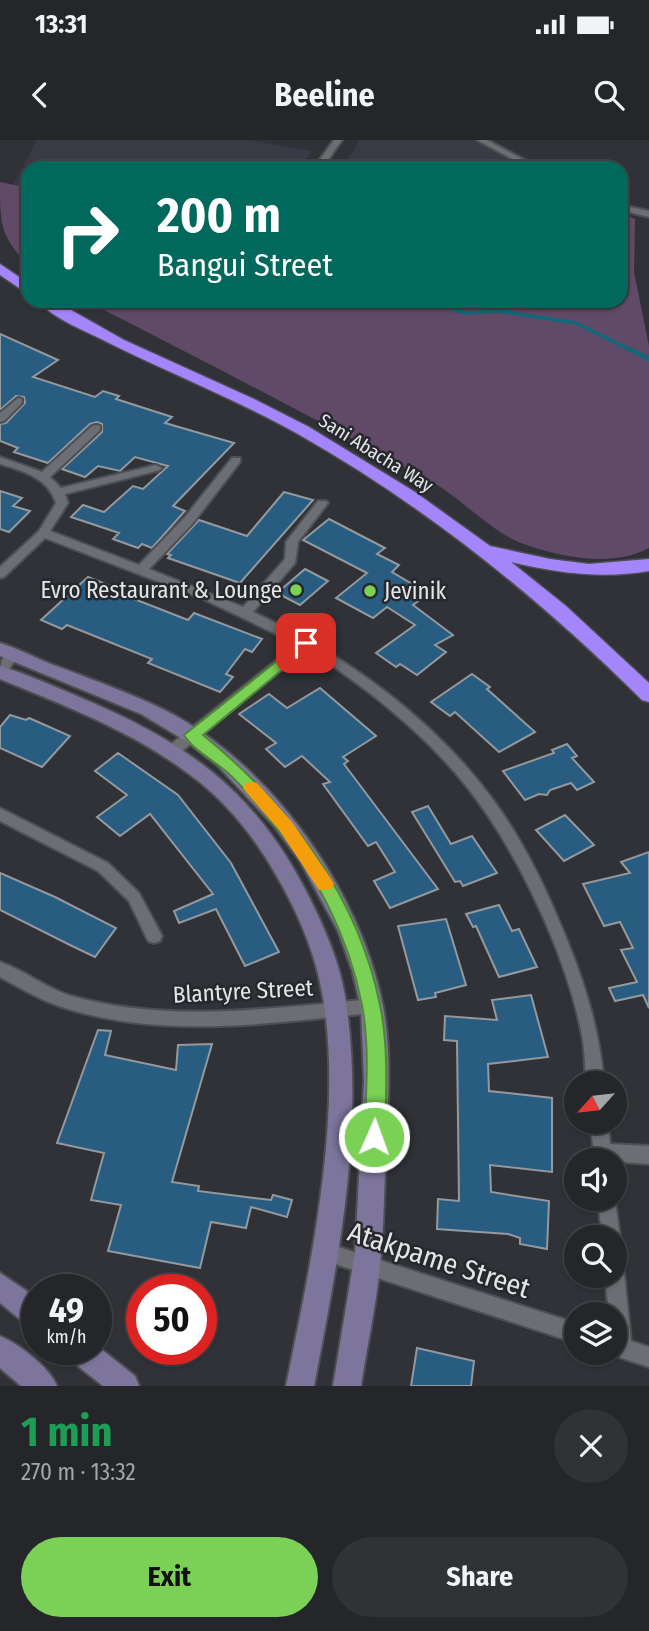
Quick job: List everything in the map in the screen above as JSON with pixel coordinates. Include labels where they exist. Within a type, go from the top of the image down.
[{"type":"highway","points":[[0,268],[21,284]]},
{"type":"highway","name":"Sani Abacha Way","points":[[58,308],[99,331],[250,402],[328,445],[486,550],[551,605],[649,695]]},
{"type":"highway","points":[[486,550],[575,570],[605,572],[649,565]]},
{"type":"main road","points":[[2,664],[110,694],[192,735],[236,771],[286,826],[315,866],[358,957],[372,1006],[377,1068],[367,1265],[346,1386]]},
{"type":"main road","points":[[2,664],[97,710],[171,752],[222,790],[251,821],[281,863],[302,903],[325,958],[336,1010],[341,1075],[340,1101],[326,1252],[300,1386]]},
{"type":"main road","points":[[0,1286],[21,1302]]},
{"type":"main road","points":[[0,1350],[43,1386]]},
{"type":"main road","points":[[99,1365],[125,1386]]},
{"type":"street","points":[[323,161],[338,140]]},
{"type":"street","points":[[481,140],[522,161]]},
{"type":"street","points":[[628,209],[649,214]]},
{"type":"street","points":[[0,419],[18,401]]},
{"type":"street","points":[[44,476],[96,428]]},
{"type":"street","points":[[0,460],[44,476],[60,492],[62,503],[43,533],[0,574]]},
{"type":"street","points":[[141,571],[189,520],[236,460]]},
{"type":"street","points":[[60,492],[156,468]]},
{"type":"street","points":[[246,612],[291,560],[292,542],[322,503]]},
{"type":"street","points":[[43,533],[246,612],[306,643],[375,691],[422,731],[472,783],[502,825],[535,886],[569,962],[590,1033],[594,1071]]},
{"type":"street","points":[[171,752],[306,643]]},
{"type":"street","points":[[0,814],[103,867],[134,897],[154,936]]},
{"type":"street","name":"Blantyre Street","points":[[0,970],[65,1001],[111,1013],[206,1020],[372,1006]]},
{"type":"street","points":[[627,1155],[649,1155]]},
{"type":"street","name":"Atakpame Street","points":[[326,1252],[564,1330]]},
{"type":"street","points":[[627,1350],[649,1357]]},
{"type":"shaded area","points":[[37,140],[249,140],[311,151],[305,161],[26,161]]},
{"type":"shaded area","points":[[360,140],[490,140],[534,161],[346,161]]},
{"type":"shaded area","points":[[21,170],[21,187],[13,185]]},
{"type":"shaded area","points":[[0,182],[21,186],[21,256],[7,237],[0,209]]},
{"type":"shaded area","points":[[628,216],[635,219],[634,272],[649,346],[649,548],[618,558],[602,559],[568,556],[521,543],[489,524],[434,483],[100,308],[628,308]]},
{"type":"building","points":[[0,334],[58,360],[33,377],[95,397],[103,391],[119,396],[116,399],[172,417],[165,423],[234,443],[173,506],[185,511],[152,548],[142,544],[138,548],[113,539],[119,533],[71,517],[83,505],[104,512],[133,486],[143,489],[168,466],[135,457],[120,471],[98,466],[85,477],[62,469],[102,432],[102,424],[97,422],[90,424],[48,463],[14,452],[18,448],[0,441],[0,424],[6,423],[25,403],[24,397],[16,396],[0,410]]},
{"type":"building","points":[[0,491],[22,498],[13,506],[30,511],[9,532],[0,529]]},
{"type":"building","points":[[284,492],[313,500],[240,583],[168,558],[171,555],[167,554],[199,520],[247,536]]},
{"type":"building","points":[[329,519],[385,548],[377,554],[399,565],[392,572],[419,588],[416,590],[425,596],[413,605],[453,635],[435,645],[446,652],[417,675],[400,664],[396,667],[376,653],[415,625],[387,607],[373,618],[336,598],[367,573],[303,540]]},
{"type":"building","points":[[305,569],[328,581],[300,605],[277,593]]},
{"type":"building","points":[[88,577],[108,585],[106,588],[188,620],[194,613],[262,639],[252,652],[245,649],[226,674],[233,677],[220,692],[148,663],[152,659],[67,625],[62,629],[41,620]]},
{"type":"building","points":[[472,674],[490,687],[487,689],[535,732],[499,752],[455,712],[450,716],[431,702]]},
{"type":"building","points":[[320,688],[376,736],[343,757],[348,761],[344,764],[438,889],[390,908],[374,881],[395,872],[376,842],[368,846],[323,784],[330,782],[302,756],[285,767],[266,749],[276,743],[239,714],[269,694],[287,708]]},
{"type":"building","points":[[10,715],[26,720],[29,718],[70,736],[42,767],[0,748],[0,727]]},
{"type":"building","points":[[567,744],[577,756],[572,758],[594,782],[577,790],[571,783],[550,790],[547,795],[539,794],[525,800],[503,771],[554,753],[552,750]]},
{"type":"building","points":[[118,753],[178,795],[231,863],[279,952],[245,966],[216,909],[179,923],[174,911],[213,894],[150,814],[120,836],[97,817],[127,795],[95,771]]},
{"type":"building","points":[[428,806],[451,844],[472,836],[497,873],[463,886],[460,881],[455,882],[412,812]]},
{"type":"building","points":[[565,815],[594,845],[564,861],[536,830]]},
{"type":"building","points":[[649,852],[649,1008],[643,995],[615,1001],[609,988],[637,982],[621,950],[633,948],[620,922],[604,926],[583,884],[630,873],[621,862]]},
{"type":"building","points":[[0,873],[116,928],[95,957],[0,910]]},
{"type":"building","points":[[499,905],[512,931],[519,929],[537,967],[499,977],[476,926],[473,927],[466,914]]},
{"type":"building","points":[[446,919],[466,985],[435,993],[436,997],[418,1000],[398,926]]},
{"type":"building","points":[[531,995],[548,1057],[488,1064],[489,1091],[552,1098],[552,1172],[490,1165],[491,1192],[549,1201],[547,1249],[520,1244],[520,1238],[508,1234],[437,1229],[438,1199],[459,1201],[457,1041],[444,1040],[445,1016],[497,1020],[492,1000]]},
{"type":"building","points":[[98,1030],[111,1031],[105,1055],[176,1070],[178,1045],[212,1044],[172,1182],[199,1186],[198,1191],[271,1200],[273,1195],[292,1200],[287,1217],[251,1207],[246,1228],[211,1222],[200,1268],[108,1251],[121,1205],[91,1200],[104,1153],[57,1143]]},
{"type":"building","points":[[417,1348],[474,1361],[471,1386],[411,1386]]},
{"type":"waterway","points":[[447,308],[466,313],[498,311],[576,323],[630,350]]},
{"type":"waterway","points":[[627,348],[649,359]]},
{"type":"slow traffic","points":[[251,788],[286,826],[325,884]]},
{"type":"place","name":"Evro Restaurant & Lounge","points":[[296,590]]},
{"type":"place","name":"Jevinik","points":[[370,591]]},
{"type":"route","points":[[306,643],[192,735],[236,771],[286,826],[315,866],[334,902],[358,957],[372,1006],[377,1068],[374,1137]]}]
